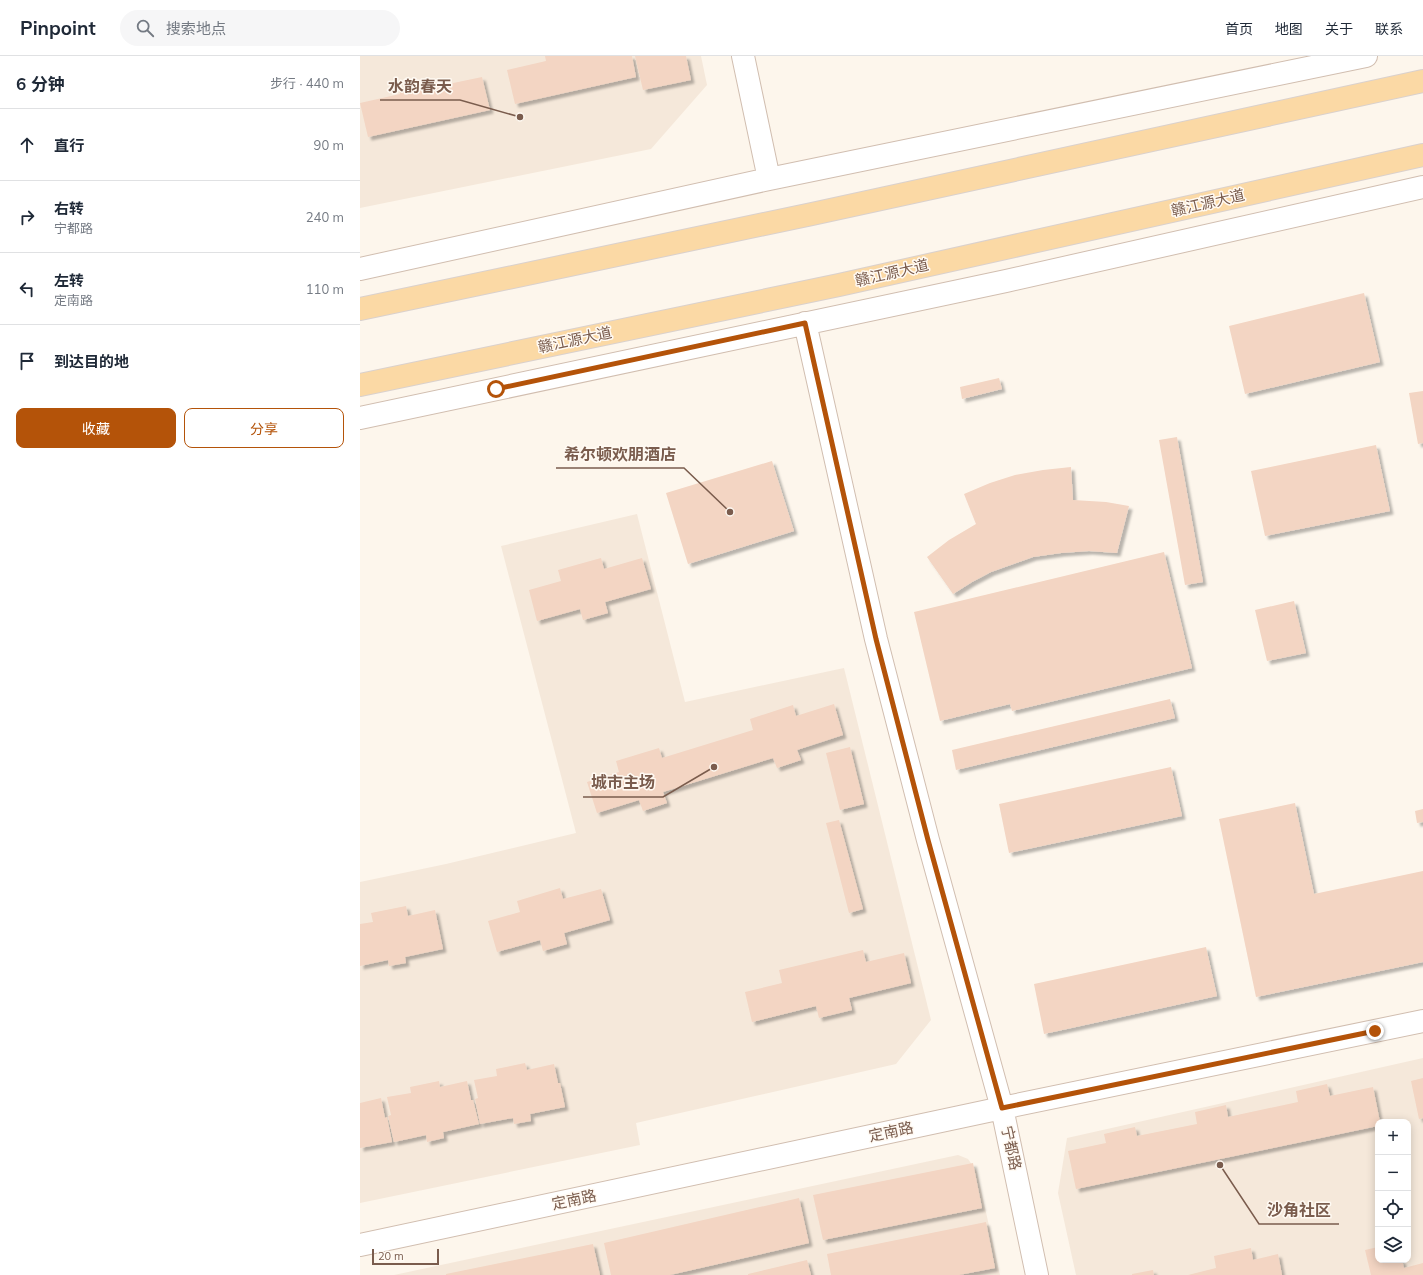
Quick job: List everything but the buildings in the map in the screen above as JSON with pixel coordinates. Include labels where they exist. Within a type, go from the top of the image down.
[{"type":"main road","points":[[360,309],[812,214],[1423,81]]},
{"type":"main road","name":"赣江源大道","points":[[360,385],[831,287],[1423,155]]},
{"type":"street","points":[[743,56],[769,179]]},
{"type":"street","points":[[360,269],[769,179],[1366,56]]},
{"type":"street","points":[[360,418],[1006,281],[1423,187]]},
{"type":"street","name":"宁都路","points":[[805,323],[876,639],[928,840],[1002,1108],[1037,1275]]},
{"type":"street","name":"定南路","points":[[360,1245],[1002,1108],[1423,1021]]},
{"type":"shaded area","points":[[360,56],[701,56],[707,85],[651,149],[360,208]]},
{"type":"shaded area","points":[[637,514],[685,702],[844,668],[931,1020],[896,1064],[636,1123],[640,1145],[360,1203],[360,882],[446,864],[576,833],[501,546]]},
{"type":"shaded area","points":[[1423,1058],[1423,1275],[1076,1275],[1058,1193],[1067,1138]]},
{"type":"shaded area","points":[[958,1155],[968,1159],[977,1172],[1000,1275],[394,1275]]},
{"type":"place","name":"水韵春天","points":[[520,117]]},
{"type":"place","name":"希尔顿欢朋酒店","points":[[730,512]]},
{"type":"place","name":"城市主场","points":[[714,767]]},
{"type":"place","name":"沙角社区","points":[[1220,1165]]},
{"type":"route","points":[[496,389],[805,323],[876,639],[928,840],[1002,1108],[1375,1031]]}]
